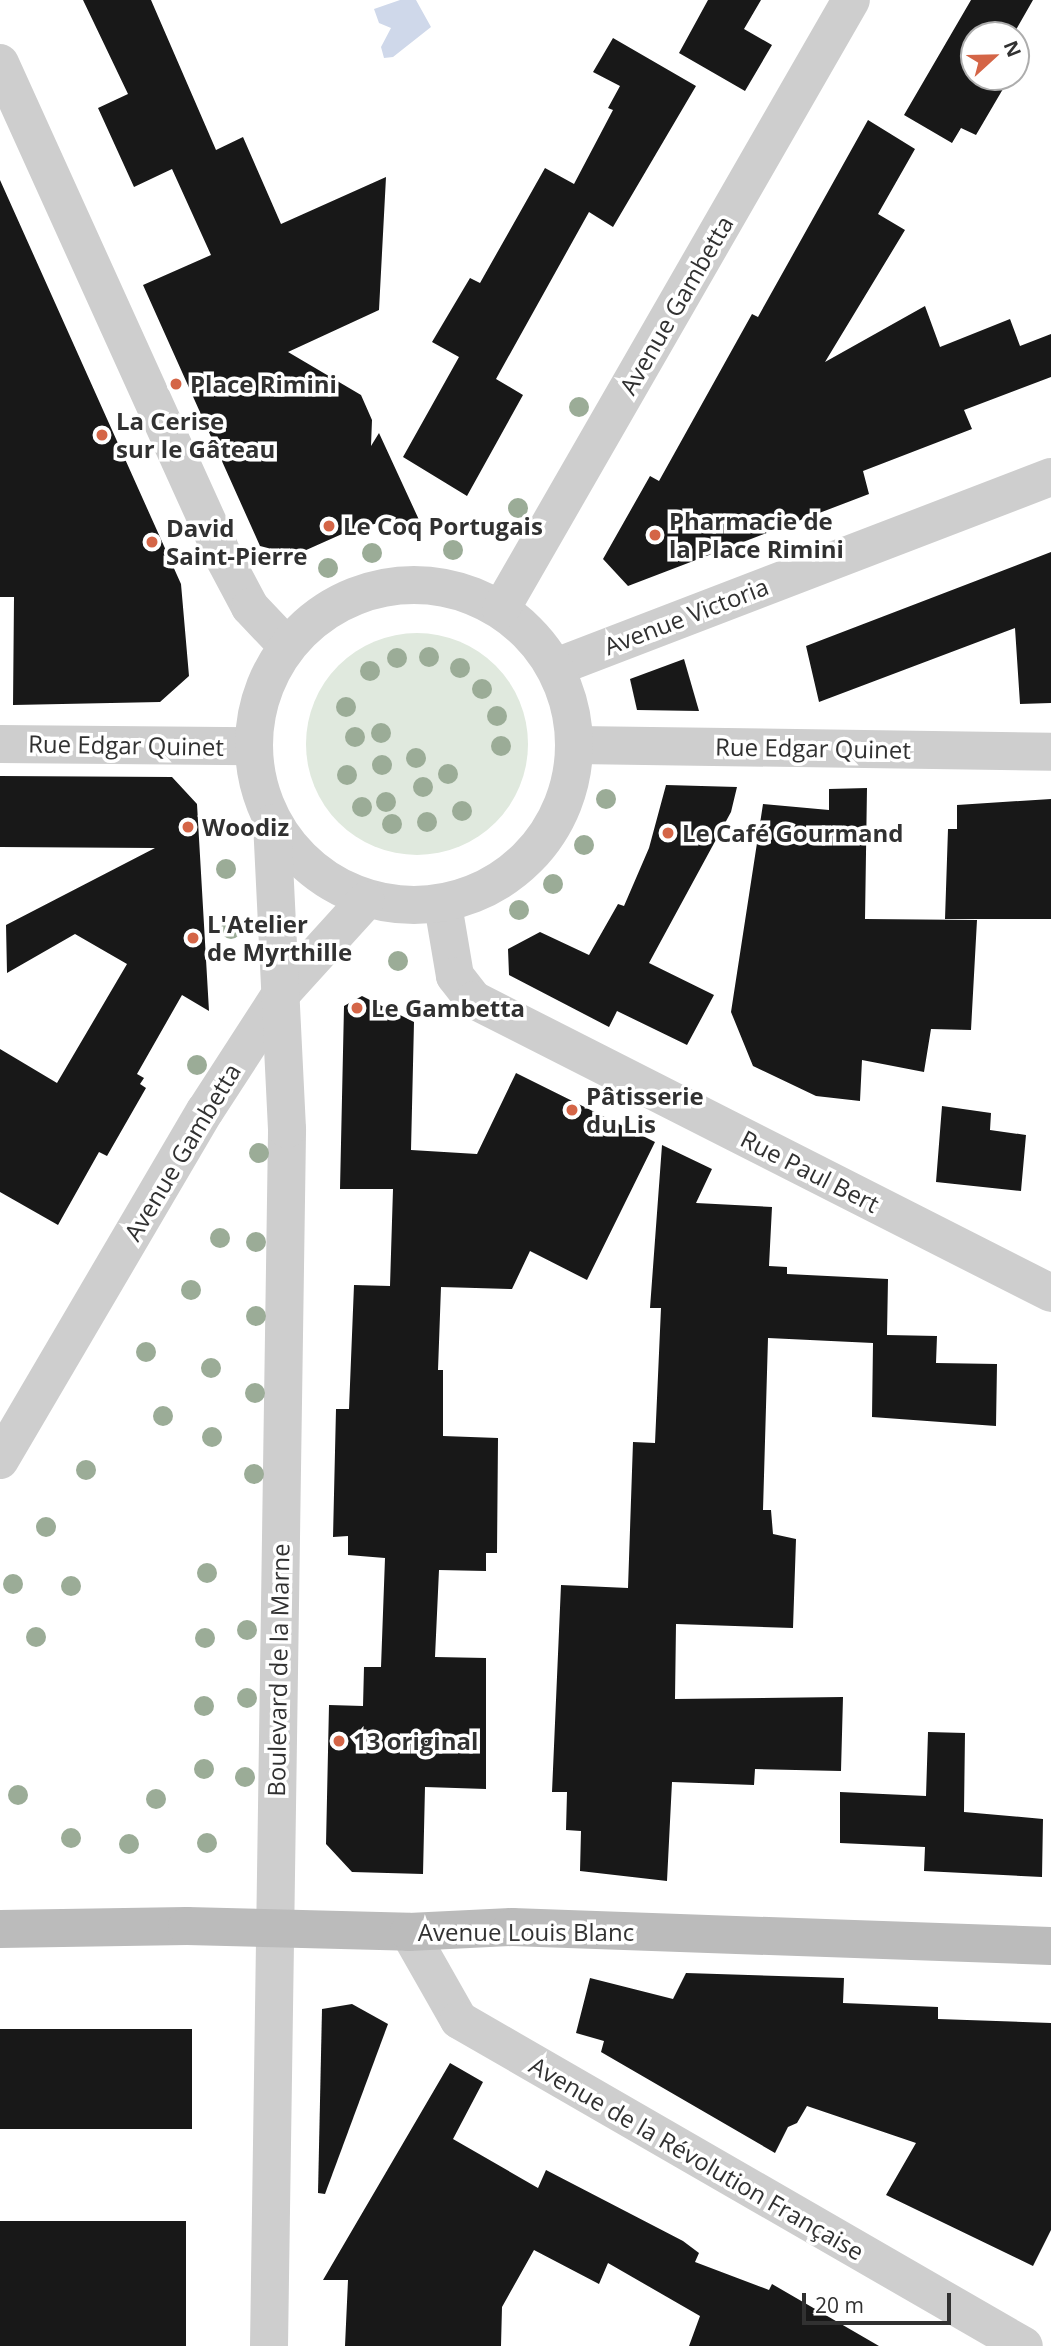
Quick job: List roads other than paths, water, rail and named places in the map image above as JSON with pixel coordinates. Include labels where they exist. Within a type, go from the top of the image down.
[{"type":"main road","name":"Avenue Louis Blanc","points":[[0,1929],[274,1927],[409,1931],[512,1927],[1051,1946]]},
{"type":"street","name":"Avenue Gambetta","points":[[501,609],[851,0]]},
{"type":"street","points":[[0,63],[224,558],[250,607],[286,645]]},
{"type":"street","name":"Avenue Victoria","points":[[556,667],[1051,477]]},
{"type":"street","points":[[272,823],[303,863],[331,884],[366,900],[393,906],[443,905],[486,890],[523,865],[551,830],[570,790],[576,745],[556,667],[501,609],[466,591],[426,583],[387,585],[337,603],[314,617],[286,645],[261,693],[252,746],[272,823],[280,995]]},
{"type":"street","name":"Rue Edgar Quinet","points":[[0,744],[252,746]]},
{"type":"street","name":"Rue Edgar Quinet","points":[[576,745],[1051,752]]},
{"type":"street","name":"Avenue Gambetta","points":[[0,1460],[205,1111],[280,995],[366,900]]},
{"type":"street","name":"Rue Paul Bert","points":[[443,905],[455,976],[474,1000],[1051,1293]]},
{"type":"street","name":"Boulevard de la Marne","points":[[269,2346],[287,1129],[280,995]]},
{"type":"street","name":"Avenue de la Révolution Française","points":[[409,1931],[459,2020],[1024,2346]]},
{"type":"water","points":[[400,0],[416,0],[431,27],[393,57],[384,58],[381,47],[391,28],[379,23],[374,9]]},
{"type":"place","name":"Place Rimini","points":[[176,384]]},
{"type":"place","name":"La Cerise sur le Gâteau","points":[[102,435]]},
{"type":"place","name":"Le Coq Portugais","points":[[329,526]]},
{"type":"place","name":"Pharmacie de la Place Rimini","points":[[655,535]]},
{"type":"place","name":"David Saint-Pierre","points":[[152,542]]},
{"type":"place","name":"Woodiz","points":[[188,827]]},
{"type":"place","name":"Le Café Gourmand","points":[[668,833]]},
{"type":"place","name":"L'Atelier de Myrthille","points":[[193,938]]},
{"type":"place","name":"Le Gambetta","points":[[357,1008]]},
{"type":"place","name":"Pâtisserie du Lis","points":[[572,1110]]},
{"type":"place","name":"13 original","points":[[339,1741]]}]
